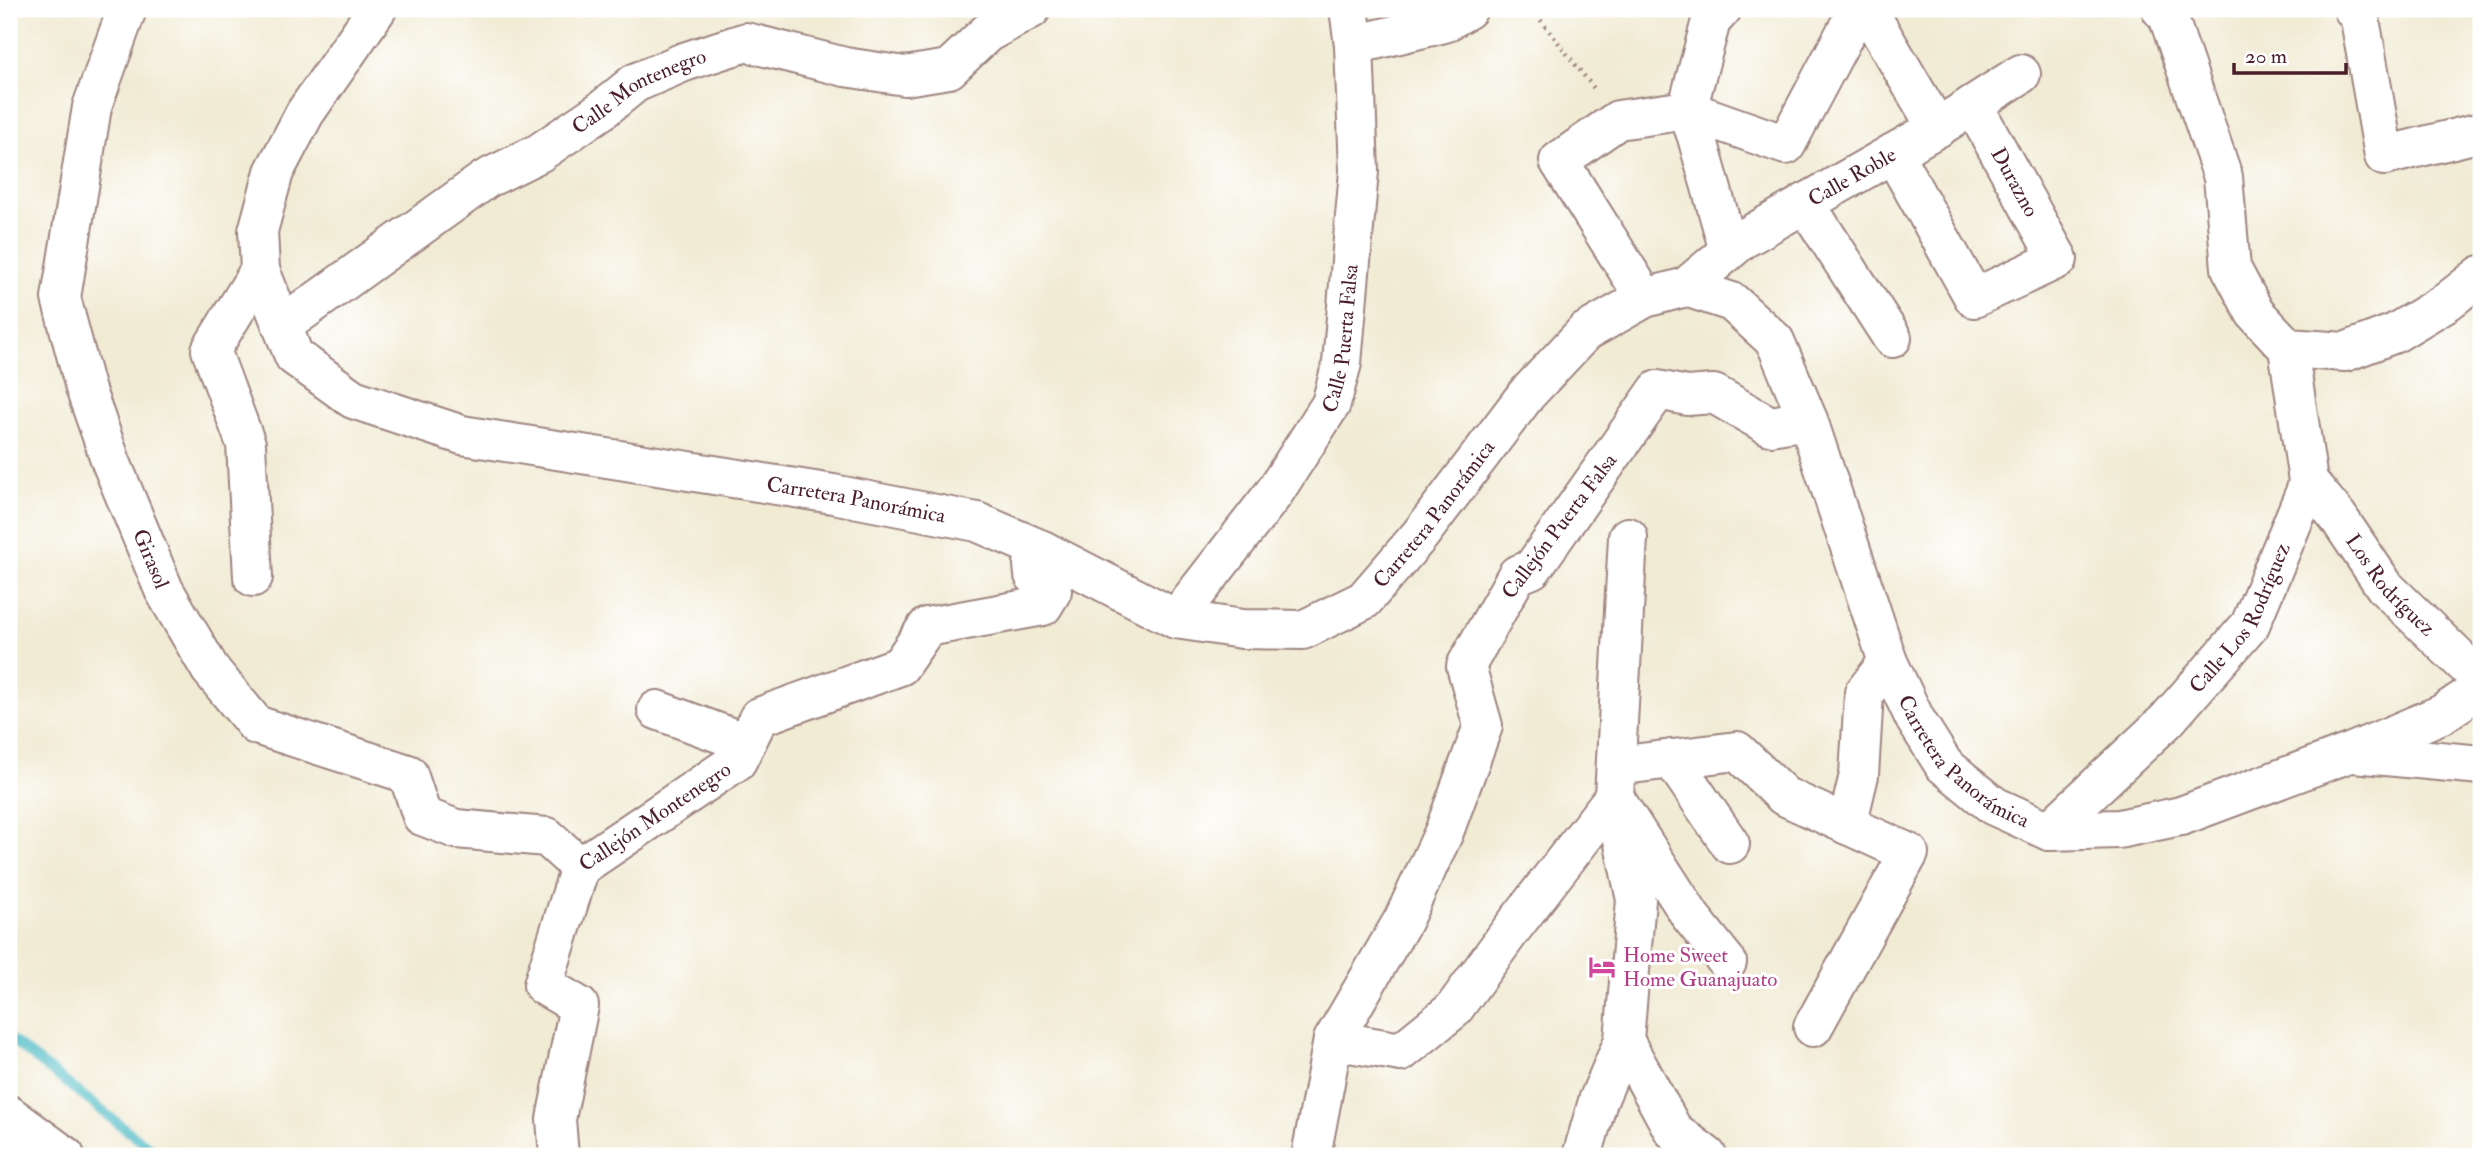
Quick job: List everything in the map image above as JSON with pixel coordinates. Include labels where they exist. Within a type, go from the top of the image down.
[{"type":"street","name":"Girasol","points":[[127,9],[92,107],[61,298],[97,425],[164,590],[210,669],[256,725],[408,774],[422,816],[456,829],[547,837],[580,867]]},
{"type":"street","name":"Carretera Panorámica","points":[[377,9],[305,113],[274,172],[258,231],[260,270],[294,356],[353,400],[462,435],[833,494],[977,522],[1042,550],[1176,619],[1242,629],[1303,630],[1364,600],[1420,535],[1526,395],[1585,331],[1646,298],[1686,287],[1731,302],[1774,341],[1808,420],[1888,662],[1915,719],[1944,765],[1994,806],[2049,831],[2119,829],[2181,816],[2351,752],[2442,713],[2481,688]]},
{"type":"street","name":"Calle Montenegro","points":[[282,327],[486,179],[539,153],[603,110],[635,83],[684,61],[746,42],[845,67],[905,76],[949,69],[987,33],[1031,9]]},
{"type":"street","points":[[1352,27],[1444,23],[1468,9]]},
{"type":"street","points":[[1722,9],[1711,21],[1687,110],[1728,251]]},
{"type":"street","points":[[1646,298],[1559,161],[1618,120],[1687,110],[1786,145],[1858,9]]},
{"type":"street","points":[[1867,9],[1937,128]]},
{"type":"street","points":[[2354,9],[2360,19],[2384,156],[2481,132]]},
{"type":"street","points":[[2169,11],[2223,177],[2231,268],[2255,313],[2288,348],[2345,352],[2395,333],[2448,301],[2481,275]]},
{"type":"street","name":"Calle Puerta Falsa","points":[[1176,619],[1274,493],[1331,404],[1342,363],[1359,171],[1352,27]]},
{"type":"street","name":"Calle Roble","points":[[1686,287],[1743,239],[1937,128],[2021,74]]},
{"type":"street","name":"Durazno","points":[[1893,153],[1974,298],[2058,259],[1973,105]]},
{"type":"street","points":[[1805,203],[1892,338]]},
{"type":"street","points":[[253,577],[246,444],[211,350],[260,270]]},
{"type":"street","name":"Calle Los Rodríguez","points":[[2049,831],[2167,720],[2250,625],[2308,481],[2288,348]]},
{"type":"street","name":"Callejón Puerta Falsa","points":[[1311,1156],[1333,1040],[1403,920],[1444,832],[1483,726],[1466,666],[1517,575],[1532,569],[1657,390],[1687,396],[1714,394],[1770,426],[1808,420]]},
{"type":"street","name":"Los Rodríguez","points":[[2308,481],[2338,517],[2385,587],[2481,680]]},
{"type":"street","points":[[1582,1156],[1598,1101],[1625,1040],[1636,900],[1615,782],[1628,537]]},
{"type":"street","name":"Callejón Montenegro","points":[[559,1156],[556,1119],[579,1006],[543,985],[580,867],[737,761],[759,717],[900,666],[927,627],[1043,606],[1052,592],[1034,575],[1034,564],[1042,550]]},
{"type":"street","points":[[1847,825],[1859,775],[1864,693],[1888,662]]},
{"type":"street","points":[[657,710],[746,743]]},
{"type":"street","points":[[1333,1040],[1401,1052],[1453,1010],[1615,782],[1672,759],[1737,751],[1784,796],[1909,853],[1813,1027]]},
{"type":"street","points":[[2351,752],[2481,765]]},
{"type":"street","points":[[1672,759],[1730,844]]},
{"type":"street","points":[[1615,782],[1691,917],[1727,961]]},
{"type":"street","points":[[1625,1040],[1673,1130],[1707,1156]]},
{"type":"street","points":[[9,1115],[65,1156]]},
{"type":"path","points":[[1532,9],[1618,120]]},
{"type":"waterway","points":[[9,1038],[160,1156]]},
{"type":"place","name":"Home Sweet Home Guanajuato","points":[[1602,967]]}]
